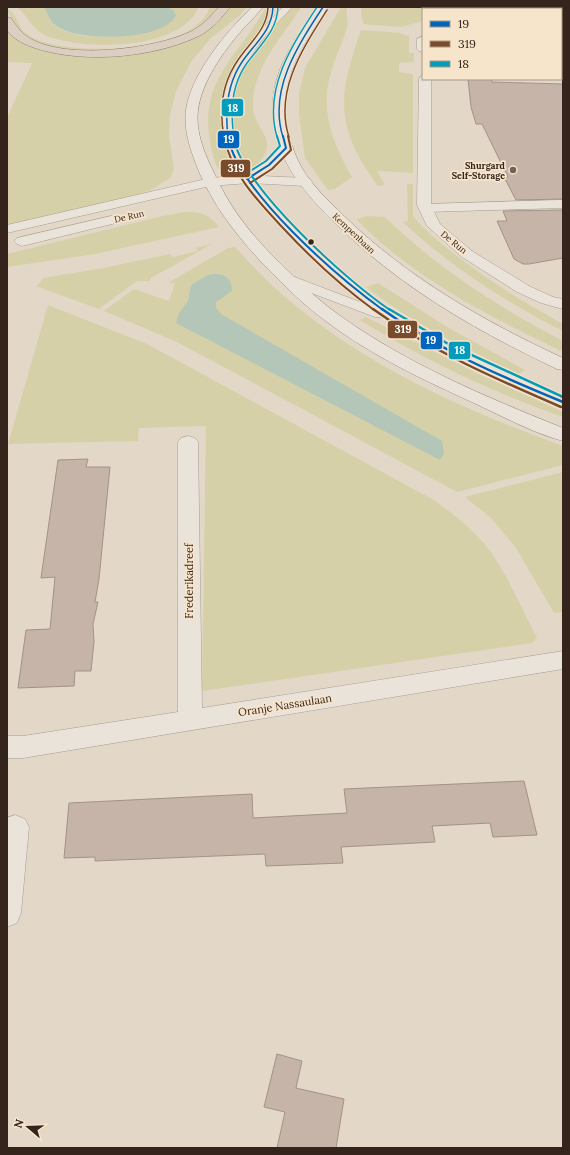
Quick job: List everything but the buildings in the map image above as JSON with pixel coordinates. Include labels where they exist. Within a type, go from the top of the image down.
[{"type":"highway","points":[[7,20],[13,31],[29,42],[40,46],[71,52],[106,53],[161,46],[184,39],[206,27],[225,7]]},
{"type":"highway","points":[[28,29],[36,35],[64,44],[112,46],[136,44],[174,35],[184,30],[197,19]]},
{"type":"main road","name":"Kempenbaan","points":[[323,7],[290,57],[282,78],[279,100],[280,122],[286,148],[295,169],[314,194],[341,222],[393,268],[477,322],[563,365]]},
{"type":"main road","points":[[255,10],[219,52],[197,94],[192,108],[192,131],[199,156],[210,182],[227,212],[251,242],[287,279],[318,307],[354,332],[398,359],[476,398],[563,435]]},
{"type":"main road","name":"De Run","points":[[426,80],[424,205],[434,226],[467,254],[523,289],[547,300],[563,304]]},
{"type":"main road","name":"De Run","points":[[202,200],[217,196],[247,179],[269,165],[286,148]]},
{"type":"main road","name":"De Run","points":[[7,229],[210,182],[247,179],[305,182]]},
{"type":"main road","name":"De Run","points":[[7,244],[127,217]]},
{"type":"main road","name":"Frederikadreef","points":[[188,442],[190,720]]},
{"type":"main road","name":"Oranje Nassaulaan","points":[[7,747],[23,746],[190,720],[563,660]]},
{"type":"main road","points":[[7,913],[15,827]]},
{"type":"lane","points":[[273,7],[273,21]]},
{"type":"lane","points":[[288,7],[273,21],[238,68],[229,92],[227,128],[231,148],[247,179],[267,204],[307,247],[355,289],[400,321],[451,350],[563,402]]},
{"type":"lane","points":[[426,208],[563,204]]},
{"type":"lane","points":[[287,279],[400,321]]},
{"type":"shaded area","points":[[17,7],[44,7],[53,24],[64,31],[90,36],[106,36],[136,33],[159,28],[175,18],[173,10],[167,7],[198,7],[193,17],[188,22],[175,31],[158,38],[140,42],[100,45],[62,41],[47,36],[34,27]]},
{"type":"shaded area","points":[[44,7],[167,7],[173,10],[176,15],[169,24],[156,30],[138,35],[99,36],[65,31],[53,24]]},
{"type":"shaded area","points":[[210,7],[220,7],[198,28],[178,38],[134,49],[110,51],[62,49],[41,44],[21,34],[7,11],[7,8],[12,12],[25,33],[38,40],[56,45],[105,49],[132,47],[158,42],[181,35],[199,23]]},
{"type":"shaded area","points":[[231,7],[247,7],[240,15],[211,38],[200,51],[191,62],[176,91],[170,115],[169,135],[174,169],[170,178],[151,190],[129,197],[7,226],[7,118],[32,63],[7,62],[7,31],[19,41],[48,51],[139,53],[167,48],[194,38],[209,29]]},
{"type":"shaded area","points":[[266,7],[269,7],[269,17],[267,22],[248,46],[237,64],[225,93],[222,108],[222,123],[228,154],[234,170],[221,172],[215,162],[210,141],[208,119],[210,101],[216,84],[224,69],[256,24]]},
{"type":"shaded area","points":[[280,7],[301,7],[270,52],[258,77],[253,104],[254,114],[267,142],[267,149],[255,167],[246,168],[243,165],[234,133],[232,120],[233,94],[237,80],[244,66],[272,25]]},
{"type":"shaded area","points":[[341,7],[347,7],[347,25],[328,84],[327,109],[336,144],[352,177],[335,189],[328,190],[305,158],[299,114],[299,94],[305,68]]},
{"type":"shaded area","points":[[362,7],[534,8],[422,8],[422,21],[400,27],[363,24]]},
{"type":"shaded area","points":[[562,9],[563,9],[562,23]]},
{"type":"shaded area","points":[[361,30],[401,33],[409,36],[409,53],[414,53],[414,62],[399,63],[399,72],[413,74],[413,173],[377,171],[385,185],[378,186],[364,165],[354,146],[347,128],[344,110],[348,74]]},
{"type":"shaded area","points":[[407,184],[413,184],[414,217],[426,230],[462,260],[490,280],[563,324],[563,331],[500,296],[459,269],[403,222],[408,221]]},
{"type":"shaded area","points":[[185,212],[201,213],[212,219],[219,227],[95,254],[7,267],[7,254]]},
{"type":"shaded area","points":[[367,216],[385,217],[405,236],[447,270],[492,300],[563,341],[563,352],[480,310],[427,278],[402,260],[356,219]]},
{"type":"shaded area","points":[[212,244],[151,278],[150,281],[137,281],[99,309],[36,286],[43,278],[104,268],[170,254],[173,257],[198,251],[196,248]]},
{"type":"shaded area","points":[[235,247],[284,296],[315,321],[348,344],[417,384],[489,417],[563,446],[563,465],[457,492],[177,342],[104,311],[134,289],[169,301],[175,283],[170,283],[171,281],[228,248]]},
{"type":"shaded area","points":[[215,274],[226,276],[232,287],[232,291],[216,302],[216,308],[221,314],[442,441],[444,453],[440,460],[176,323],[179,313],[188,301],[191,285],[208,275]]},
{"type":"shaded area","points":[[378,283],[447,327],[525,370],[519,374],[459,345],[421,324],[366,287]]},
{"type":"shaded area","points":[[48,305],[147,344],[432,499],[463,523],[490,551],[509,583],[537,638],[532,643],[202,691],[206,426],[139,428],[138,441],[8,444]]},
{"type":"shaded area","points":[[366,317],[476,373],[563,412],[563,417],[484,386],[434,362],[360,320]]},
{"type":"shaded area","points":[[563,472],[563,612],[554,613],[516,548],[491,518],[465,497]]},
{"type":"transit line","name":"319","points":[[268,7],[268,16],[261,31],[238,59],[230,73],[222,105],[222,122],[225,144],[236,169],[251,191],[314,260],[353,294],[381,315],[424,342],[468,366],[561,407]]},
{"type":"transit line","name":"19","points":[[273,7],[273,16],[266,32],[238,68],[232,82],[227,112],[227,127],[233,153],[239,165],[254,187],[292,230],[316,254],[355,289],[383,310],[425,337],[470,361],[563,402]]},
{"type":"transit line","name":"18","points":[[278,7],[278,17],[271,33],[242,71],[237,84],[232,113],[232,127],[238,152],[243,163],[258,185],[320,251],[358,286],[386,307],[407,321],[450,345],[563,397]]},
{"type":"transit line","name":"18","points":[[244,175],[266,161],[280,146],[274,126],[273,107],[275,91],[285,61],[317,7]]},
{"type":"transit line","name":"19","points":[[247,179],[269,165],[286,148],[279,121],[281,90],[291,61],[298,47],[323,7]]},
{"type":"transit line","name":"319","points":[[250,183],[272,169],[291,150],[284,120],[284,104],[287,89],[296,62],[303,48],[327,10]]},
{"type":"place","name":"Shurgard Self-Storage","points":[[513,170]]}]
